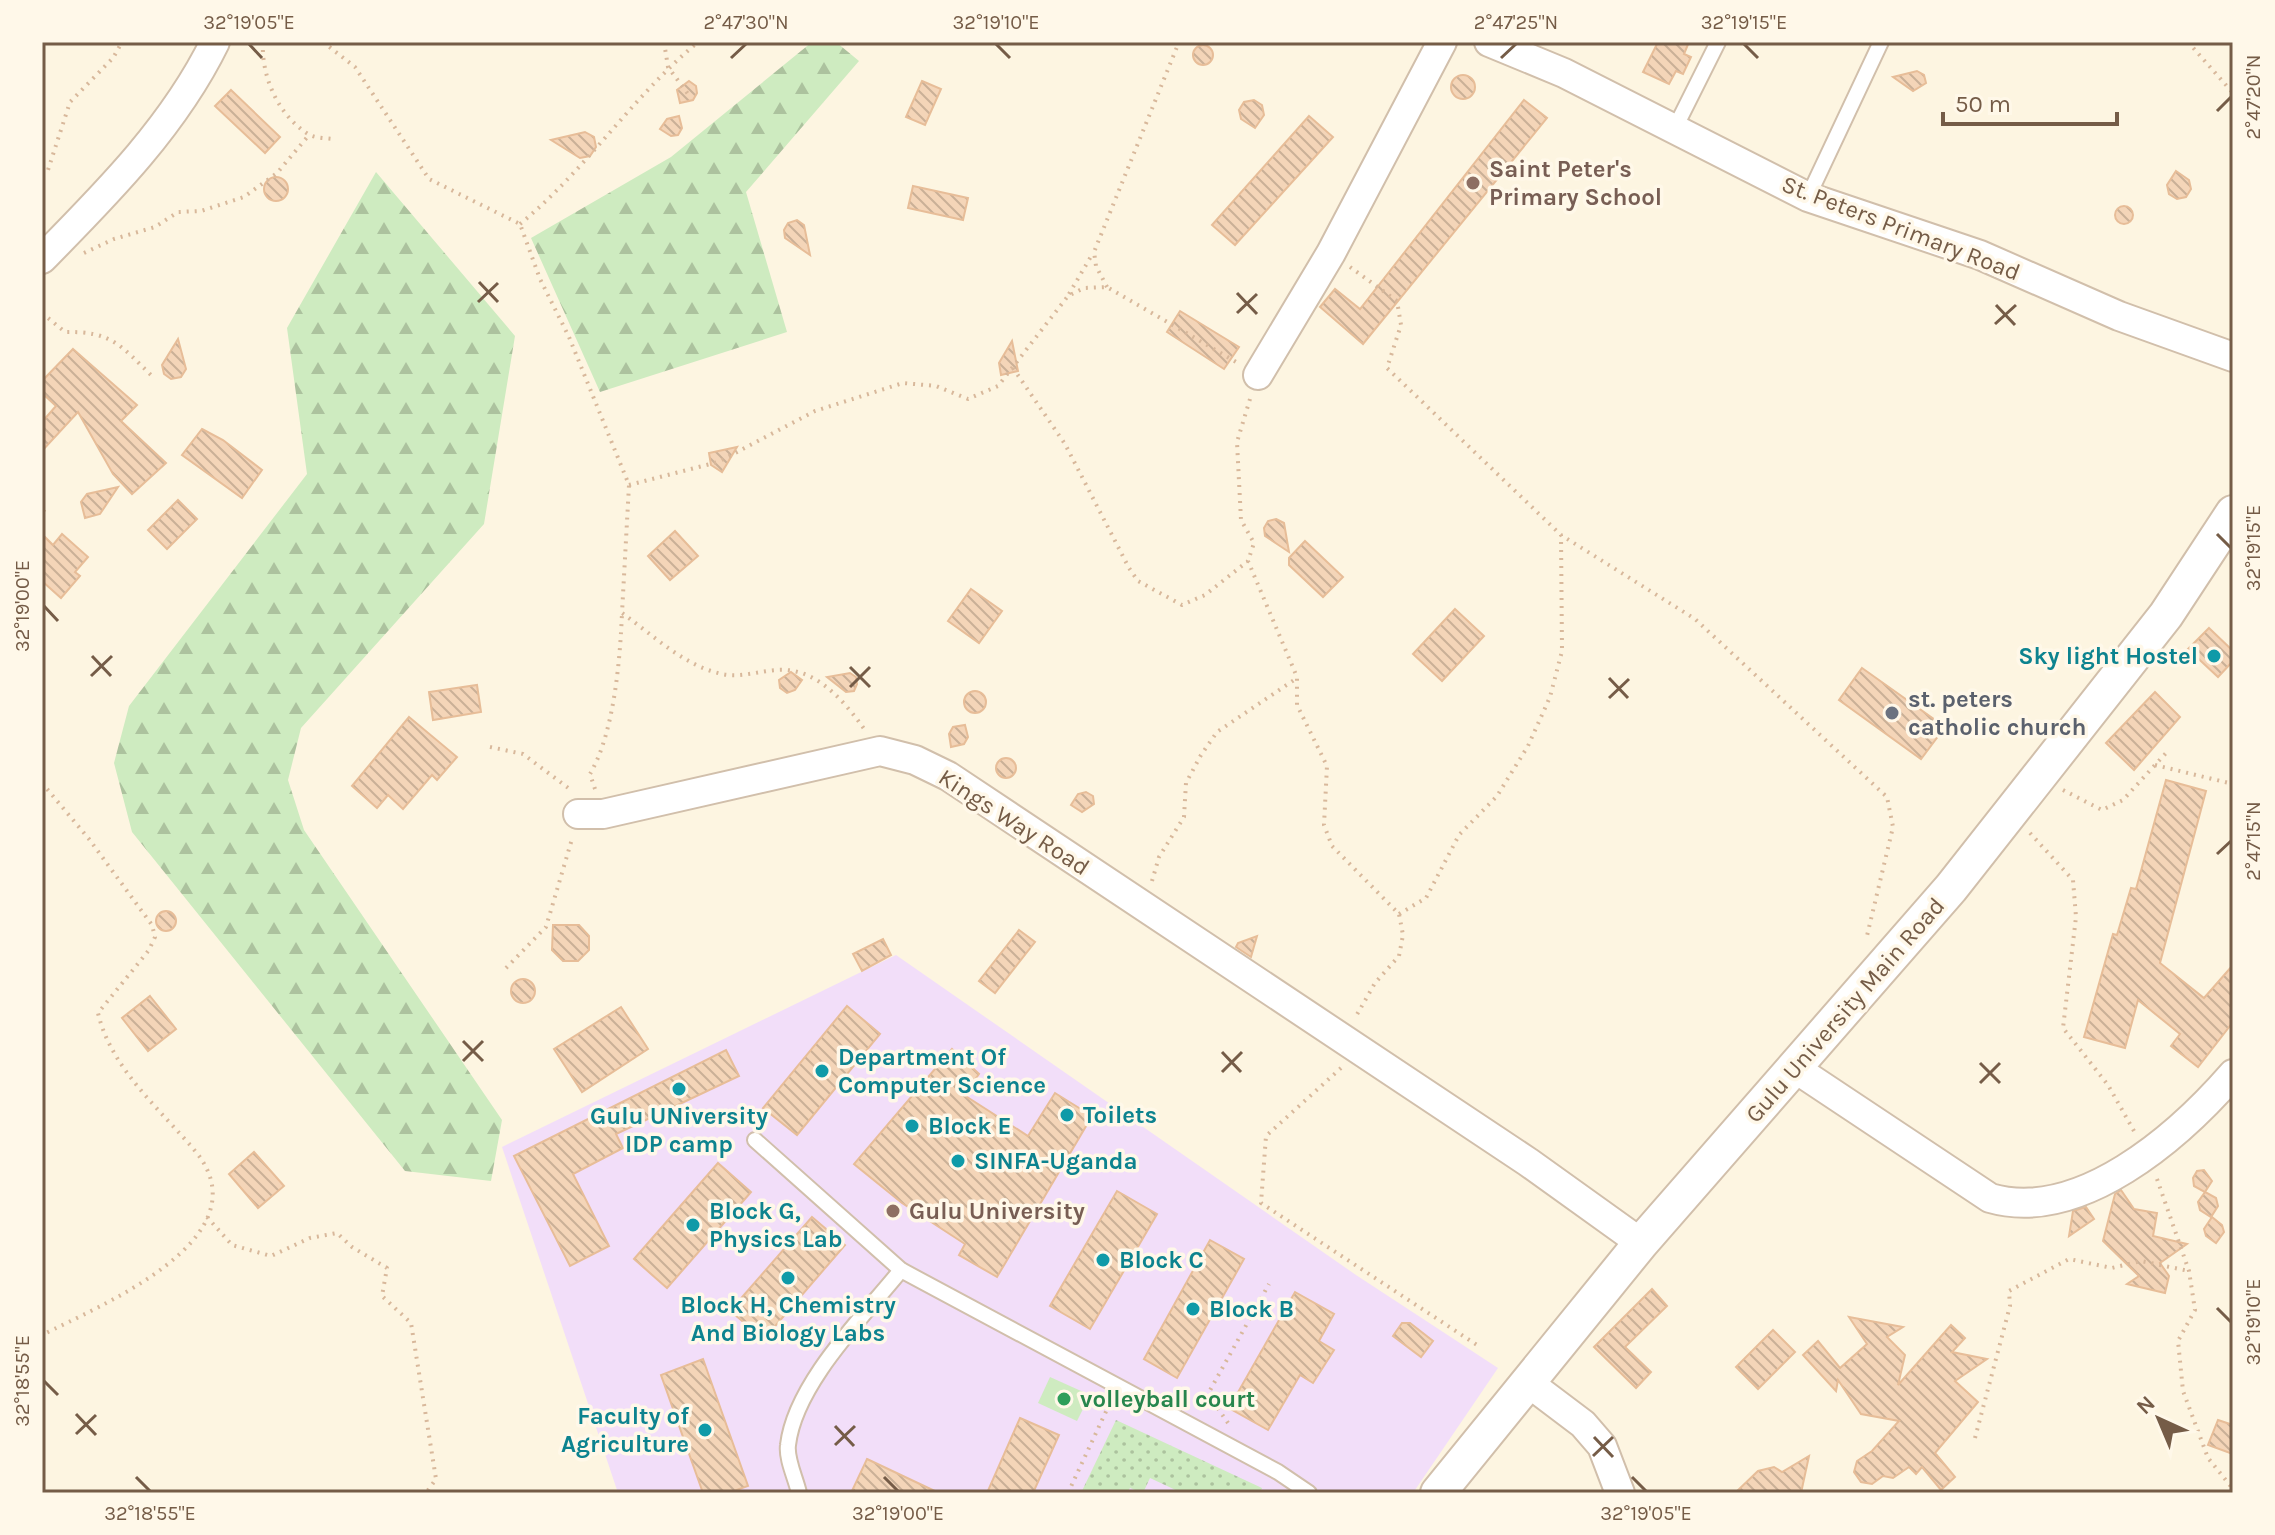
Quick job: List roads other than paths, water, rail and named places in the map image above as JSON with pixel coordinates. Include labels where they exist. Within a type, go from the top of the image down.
[{"type":"street","points":[[48,253],[162,129],[215,42]]},
{"type":"street","points":[[1258,375],[1331,253],[1442,42]]},
{"type":"street","name":"St. Peters Primary Road","points":[[1489,42],[1564,73],[1808,197],[1980,255],[2119,316],[2233,357]]},
{"type":"street","name":"Gulu University Main Road","points":[[1438,1493],[1641,1243],[1951,888],[2166,615],[2233,513]]},
{"type":"street","name":"Kings Way Road","points":[[591,814],[880,751],[915,760],[948,776],[1144,906],[1528,1162],[1641,1243]]},
{"type":"street","points":[[1793,1067],[1990,1198],[2011,1204],[2039,1203],[2070,1195],[2149,1156],[2233,1074]]},
{"type":"street","points":[[1526,1381],[1583,1424],[1602,1446],[1620,1493]]},
{"type":"lane","points":[[1674,130],[1718,42]]},
{"type":"lane","points":[[1808,197],[1881,42]]},
{"type":"lane","points":[[755,1140],[901,1270],[1254,1460],[1309,1493]]},
{"type":"lane","points":[[799,1493],[787,1448],[795,1415],[828,1360],[901,1270]]},
{"type":"place","name":"Saint Peter's Primary School","points":[[1473,183]]},
{"type":"place","name":"Sky light Hostel","points":[[2214,656]]},
{"type":"place","name":"st. peters catholic church","points":[[1892,713]]},
{"type":"place","name":"Department Of Computer Science","points":[[822,1071]]},
{"type":"place","name":"Gulu UNiversity IDP camp","points":[[679,1089]]},
{"type":"place","name":"Toilets","points":[[1067,1115]]},
{"type":"place","name":"Block E","points":[[912,1126]]},
{"type":"place","name":"SINFA-Uganda","points":[[958,1161]]},
{"type":"place","name":"Gulu University","points":[[893,1211]]},
{"type":"place","name":"Block G, Physics Lab","points":[[693,1225]]},
{"type":"place","name":"Block C","points":[[1103,1260]]},
{"type":"place","name":"Block H, Chemistry And Biology Labs","points":[[788,1278]]},
{"type":"place","name":"Block B","points":[[1193,1309]]},
{"type":"place","name":"volleyball court","points":[[1064,1399]]},
{"type":"place","name":"Faculty of Agriculture","points":[[705,1430]]}]
